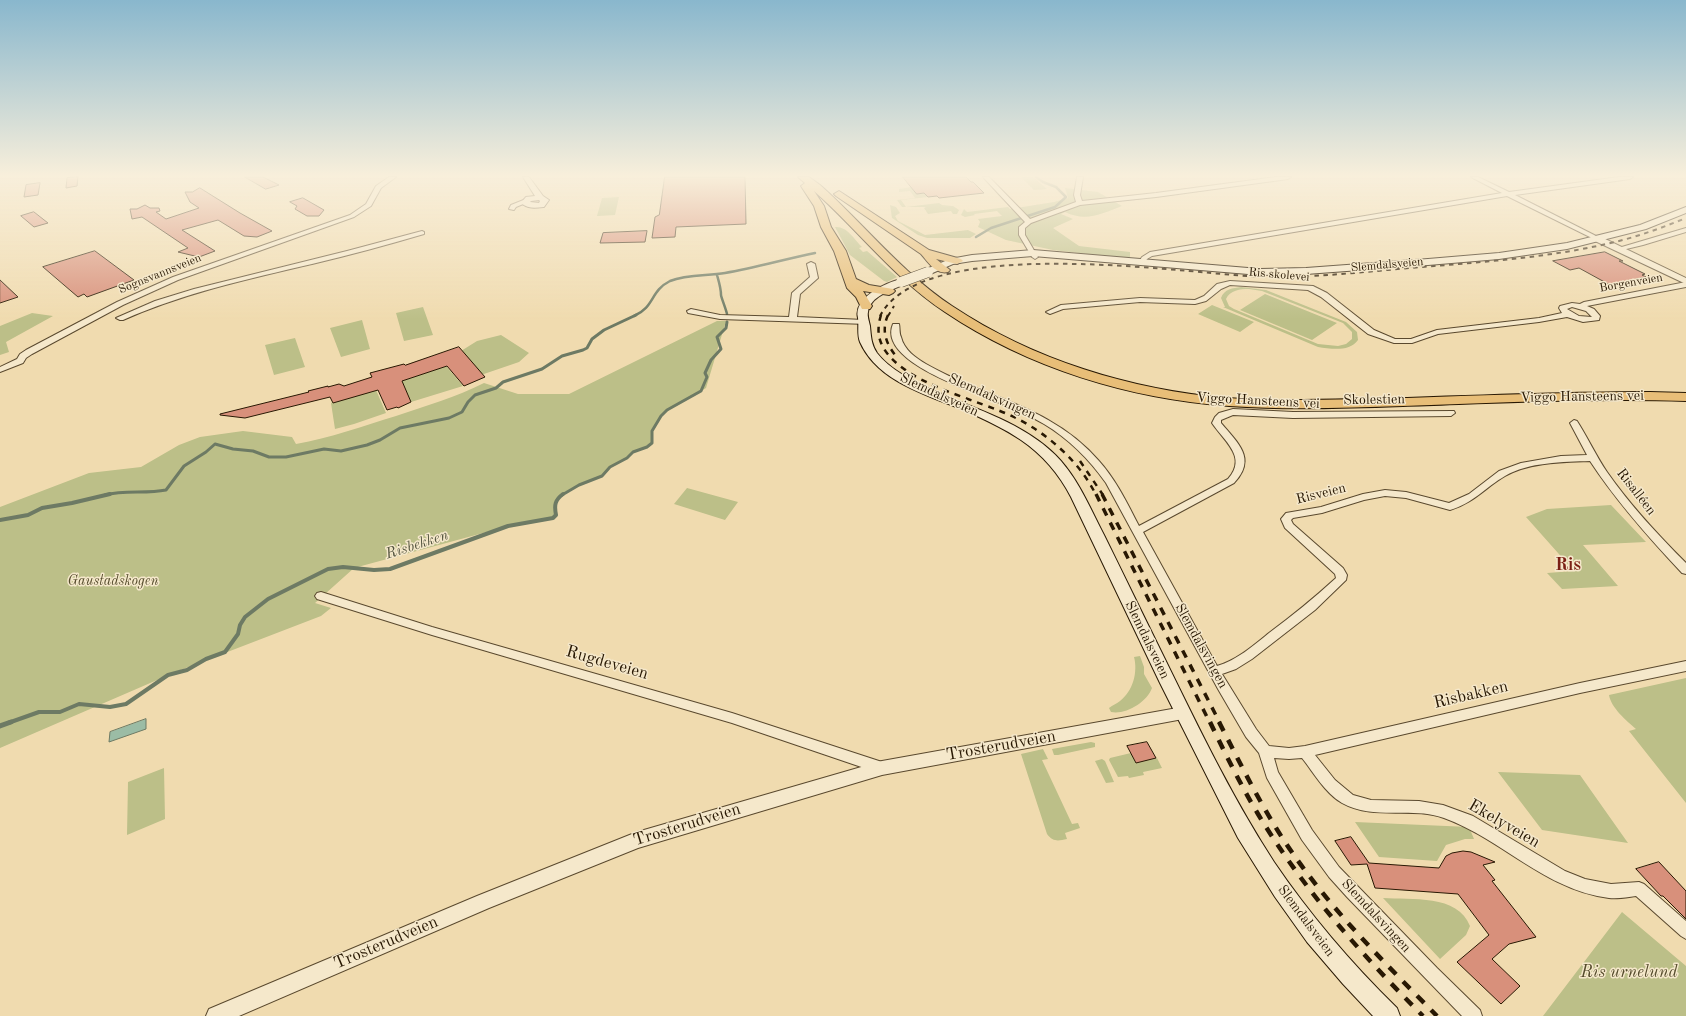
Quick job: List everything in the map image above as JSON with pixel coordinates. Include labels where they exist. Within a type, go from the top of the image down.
[{"type":"highway","points":[[825,224],[840,251],[853,288],[861,295],[866,306]]},
{"type":"highway","name":"Viggo Hansteens vei","points":[[855,224],[928,295],[950,311],[993,336],[1082,373],[1129,386],[1170,395],[1208,400],[1275,404],[1592,396],[1686,397]]},
{"type":"highway","name":"Viggo Hansteens vei","points":[[867,224],[918,276],[973,316],[1051,353],[1094,368],[1150,383],[1207,392],[1268,397],[1619,388],[1686,390]]},
{"type":"highway","points":[[885,224],[925,252],[956,260]]},
{"type":"highway","points":[[925,252],[936,270]]},
{"type":"highway","points":[[850,281],[860,286],[891,288]]},
{"type":"main road","name":"Slemdalsveien","points":[[1389,1016],[1358,985],[1318,939],[1265,866],[1239,822],[1183,713],[1078,497],[1061,469],[1042,450],[1018,432],[984,415],[921,388],[889,370],[878,360],[867,345],[862,313],[866,306],[891,288],[936,270],[956,260],[997,254],[1081,258],[1248,272],[1292,272],[1499,256],[1561,247],[1598,239],[1649,224]]},
{"type":"main road","name":"Slemdalsveien","points":[[936,270],[990,260],[1034,255]]},
{"type":"main road","name":"Slemdalsveien","points":[[864,322],[879,301],[891,288]]},
{"type":"street","name":"Sognsvannsveien","points":[[0,370],[20,361],[23,356],[29,352],[90,321],[114,306],[150,289],[329,224]]},
{"type":"street","points":[[1025,224],[1021,231],[1034,255]]},
{"type":"street","points":[[1142,263],[1150,254],[1327,224]]},
{"type":"street","points":[[1569,224],[1618,249],[1632,259],[1667,276],[1686,282]]},
{"type":"street","points":[[1618,249],[1686,230]]},
{"type":"street","name":"Sognsvannsveien","points":[[120,318],[145,306],[199,289],[363,250],[422,233]]},
{"type":"street","points":[[793,320],[796,293],[814,278],[811,264]]},
{"type":"street","name":"Borgenveien","points":[[1568,314],[1564,310],[1565,307],[1572,305],[1582,307],[1584,304],[1681,286],[1686,282]]},
{"type":"street","name":"Ris skolevei","points":[[1050,312],[1061,308],[1140,300],[1204,301],[1219,286],[1228,283],[1237,283],[1310,288],[1324,295],[1371,332],[1394,341],[1412,341],[1437,332],[1539,320],[1568,314]]},
{"type":"street","points":[[1568,314],[1585,320],[1596,318],[1592,311],[1582,307]]},
{"type":"street","points":[[691,310],[720,317],[864,322]]},
{"type":"street","name":"Slemdalsvingen","points":[[896,326],[896,335],[899,344],[915,361],[943,376],[1043,420],[1087,452],[1106,477],[1214,672],[1251,733],[1265,750],[1268,765],[1282,792],[1307,835],[1324,860],[1383,925],[1474,1016]]},
{"type":"street","name":"Skolestien","points":[[1137,531],[1232,481],[1239,474],[1241,470],[1241,460],[1238,450],[1216,423],[1217,419],[1223,414],[1233,412],[1293,415],[1451,413]]},
{"type":"street","name":"Risalléen","points":[[1574,423],[1592,458],[1631,511],[1686,570]]},
{"type":"street","name":"Risveien","points":[[1214,672],[1232,666],[1248,656],[1310,607],[1341,580],[1342,575],[1339,571],[1289,526],[1286,519],[1290,515],[1322,510],[1363,497],[1385,493],[1406,495],[1450,507],[1472,496],[1502,473],[1524,465],[1561,459],[1592,458]]},
{"type":"street","name":"Rugdeveien","points":[[321,596],[432,631],[732,718],[882,768]]},
{"type":"street","name":"Risbakken","points":[[1265,750],[1278,754],[1305,752],[1329,745],[1686,666]]},
{"type":"street","name":"Trosterudveien","points":[[216,1016],[476,905],[628,843],[882,768],[1183,713]]},
{"type":"street","name":"Ekelyveien","points":[[1305,752],[1333,787],[1346,798],[1372,806],[1419,807],[1442,811],[1454,815],[1485,830],[1527,859],[1565,878],[1592,888],[1625,892],[1639,889],[1686,931]]},
{"type":"green space","points":[[902,224],[925,235],[968,230],[976,234],[970,238],[927,238],[918,235]]},
{"type":"green space","points":[[979,224],[1061,224],[1053,228],[1079,246],[1130,252],[1130,259],[1053,250],[1006,240],[978,227]]},
{"type":"green space","points":[[835,227],[839,227],[847,231],[862,247],[859,248],[863,252],[867,251],[897,277],[887,282],[884,281],[850,255]]},
{"type":"green space","points":[[1241,287],[1266,290],[1346,322],[1357,332],[1358,340],[1355,344],[1340,349],[1318,347],[1223,307],[1225,307],[1221,298],[1222,295],[1229,290]],"holes":[[[1249,289],[1262,291],[1343,323],[1352,332],[1352,339],[1346,344],[1338,346],[1318,344],[1234,309],[1229,306],[1226,299],[1230,294],[1239,290]]]},
{"type":"green space","points":[[1265,294],[1337,323],[1312,340],[1240,310]]},
{"type":"green space","points":[[1212,305],[1254,322],[1240,332],[1198,314]]},
{"type":"green space","points":[[423,307],[433,335],[404,341],[396,313]]},
{"type":"green space","points":[[32,313],[53,316],[6,342],[9,352],[0,355],[0,326]]},
{"type":"green space","points":[[362,320],[370,349],[341,357],[330,328]]},
{"type":"green space","name":"Gaustadskogen","points":[[717,321],[726,321],[706,388],[675,406],[656,423],[652,431],[652,443],[650,445],[633,452],[627,458],[610,467],[602,476],[579,485],[562,494],[556,500],[554,507],[556,515],[553,518],[520,523],[354,568],[315,603],[331,608],[321,616],[178,671],[0,748],[0,507],[89,473],[141,467],[179,445],[200,437],[243,431],[292,437],[296,444],[334,435],[430,405],[484,383],[518,394],[569,394]]},
{"type":"green space","points":[[501,335],[529,353],[519,362],[481,375],[461,351],[477,341]]},
{"type":"green space","points":[[295,338],[305,367],[274,375],[265,345]]},
{"type":"green space","points":[[446,366],[463,386],[411,402],[401,381]]},
{"type":"green space","points":[[376,390],[386,413],[335,429],[331,403]]},
{"type":"green space","points":[[687,488],[738,502],[725,520],[674,504]]},
{"type":"green space","points":[[1611,505],[1646,542],[1583,545],[1618,586],[1562,589],[1547,573],[1574,571],[1526,517],[1547,509]]},
{"type":"green space","points":[[1140,656],[1144,667],[1144,674],[1152,688],[1141,703],[1123,711],[1111,712],[1109,708],[1120,701],[1131,687],[1135,675],[1134,657]]},
{"type":"green space","points":[[1686,678],[1686,803],[1629,731],[1636,729],[1616,709],[1610,700],[1609,695]]},
{"type":"green space","points":[[1091,742],[1095,743],[1095,747],[1058,755],[1054,755],[1052,749]]},
{"type":"green space","points":[[1043,749],[1048,759],[1042,760],[1072,824],[1078,823],[1080,828],[1065,833],[1067,839],[1056,840],[1047,834],[1021,754]]},
{"type":"green space","points":[[1131,753],[1136,763],[1157,758],[1162,768],[1143,772],[1144,775],[1129,778],[1128,776],[1118,777],[1109,760],[1110,758]]},
{"type":"green space","points":[[1102,759],[1105,761],[1114,782],[1106,783],[1095,761]]},
{"type":"green space","points":[[164,768],[165,819],[127,835],[128,782]]},
{"type":"green space","points":[[1498,772],[1580,775],[1628,843],[1542,830]]},
{"type":"green space","points":[[1355,822],[1469,827],[1474,839],[1465,839],[1446,845],[1437,861],[1379,857]]},
{"type":"green space","points":[[1383,898],[1420,899],[1445,904],[1455,908],[1464,916],[1470,926],[1466,935],[1440,959]]},
{"type":"green space","name":"Ris urnelund","points":[[1622,912],[1686,966],[1686,1016],[1543,1016]]},
{"type":"shaded area","points":[[146,719],[146,729],[109,742],[110,732]]},
{"type":"building","points":[[31,224],[43,224],[34,227]]},
{"type":"building","points":[[153,224],[202,224],[182,230],[215,251],[199,257],[178,252],[188,248]]},
{"type":"building","points":[[225,224],[260,224],[272,231],[257,237],[244,236]]},
{"type":"building","points":[[654,224],[736,224],[676,227],[675,237],[652,238]]},
{"type":"building","points":[[647,231],[645,242],[600,243],[603,233]]},
{"type":"building","points":[[95,251],[134,280],[87,297],[84,294],[78,297],[43,267]]},
{"type":"building","points":[[1605,252],[1645,274],[1642,275],[1646,277],[1610,285],[1579,268],[1570,270],[1553,261]]},
{"type":"building","points":[[0,280],[18,297],[0,303]]},
{"type":"building","points":[[459,347],[485,377],[464,386],[447,366],[402,381],[411,402],[398,408],[387,410],[378,390],[333,403],[330,397],[245,418],[220,415],[328,386],[339,384],[344,386],[372,377],[370,373],[405,365]]},
{"type":"building","points":[[1147,742],[1156,758],[1136,763],[1127,746]]},
{"type":"building","points":[[1351,837],[1369,863],[1439,868],[1446,856],[1463,851],[1471,852],[1495,862],[1483,865],[1495,880],[1492,881],[1536,937],[1509,944],[1492,959],[1520,986],[1501,1004],[1457,962],[1489,935],[1458,894],[1375,888],[1367,864],[1351,865],[1335,841]]},
{"type":"building","points":[[1659,862],[1686,891],[1686,919],[1663,896],[1661,896],[1636,869]]},
{"type":"waterway","points":[[976,237],[991,228],[1002,224]]},
{"type":"waterway","name":"Risbekken","points":[[635,316],[646,308],[659,289],[670,281],[683,277],[736,271],[815,253]]},
{"type":"waterway","name":"Risbekken","points":[[717,275],[721,296],[727,314]]},
{"type":"waterway","points":[[107,495],[166,490],[184,466],[206,452],[215,444],[233,449],[253,451],[269,457],[286,457],[324,449],[341,451],[367,445],[380,440],[400,428],[449,418],[462,412],[468,402],[475,395],[496,388],[503,382],[542,369],[562,356],[583,350],[587,348],[592,339],[604,330],[635,316]]},
{"type":"waterway","name":"Risbekken","points":[[562,495],[579,485],[602,476],[610,467],[627,458],[633,452],[647,447],[652,443],[652,431],[661,416],[667,410],[701,391],[707,377],[705,373],[711,360],[721,349],[717,337],[726,328],[727,322]]},
{"type":"waterway","name":"Risbekken","points":[[8,723],[39,712],[60,712],[79,704],[110,707],[126,704],[168,675],[187,670],[206,659],[225,652],[238,634],[240,625],[245,617],[268,599],[328,569],[343,567],[374,570],[390,569],[508,526],[553,518],[556,515],[555,508],[558,498],[563,494]]},
{"type":"waterway","points":[[0,520],[28,515],[42,508],[107,495]]},
{"type":"waterway","name":"Risbekken","points":[[0,726],[11,722]]},
{"type":"railway","points":[[881,315],[905,291],[944,275],[994,266],[1050,264],[1108,265],[1247,276],[1286,277],[1325,275],[1481,262],[1574,251],[1619,241],[1670,224]]},
{"type":"railway","points":[[888,316],[894,306]]},
{"type":"railway","points":[[881,315],[879,338],[892,359],[906,370],[923,380],[1016,418],[1040,432],[1072,460],[1081,471],[1096,495]]},
{"type":"railway","points":[[888,315],[885,326],[886,337],[887,342],[896,356]]},
{"type":"railway","points":[[1080,461],[1103,495]]},
{"type":"railway","points":[[1096,494],[1210,723]]},
{"type":"railway","points":[[1102,494],[1220,723]]},
{"type":"railway","points":[[1210,722],[1251,803],[1275,842],[1314,895],[1355,945],[1423,1016]]},
{"type":"railway","points":[[1219,722],[1267,813],[1285,842],[1319,889],[1357,933],[1437,1016]]},
{"type":"district","name":"Ris","points":[[1568,565]]}]
